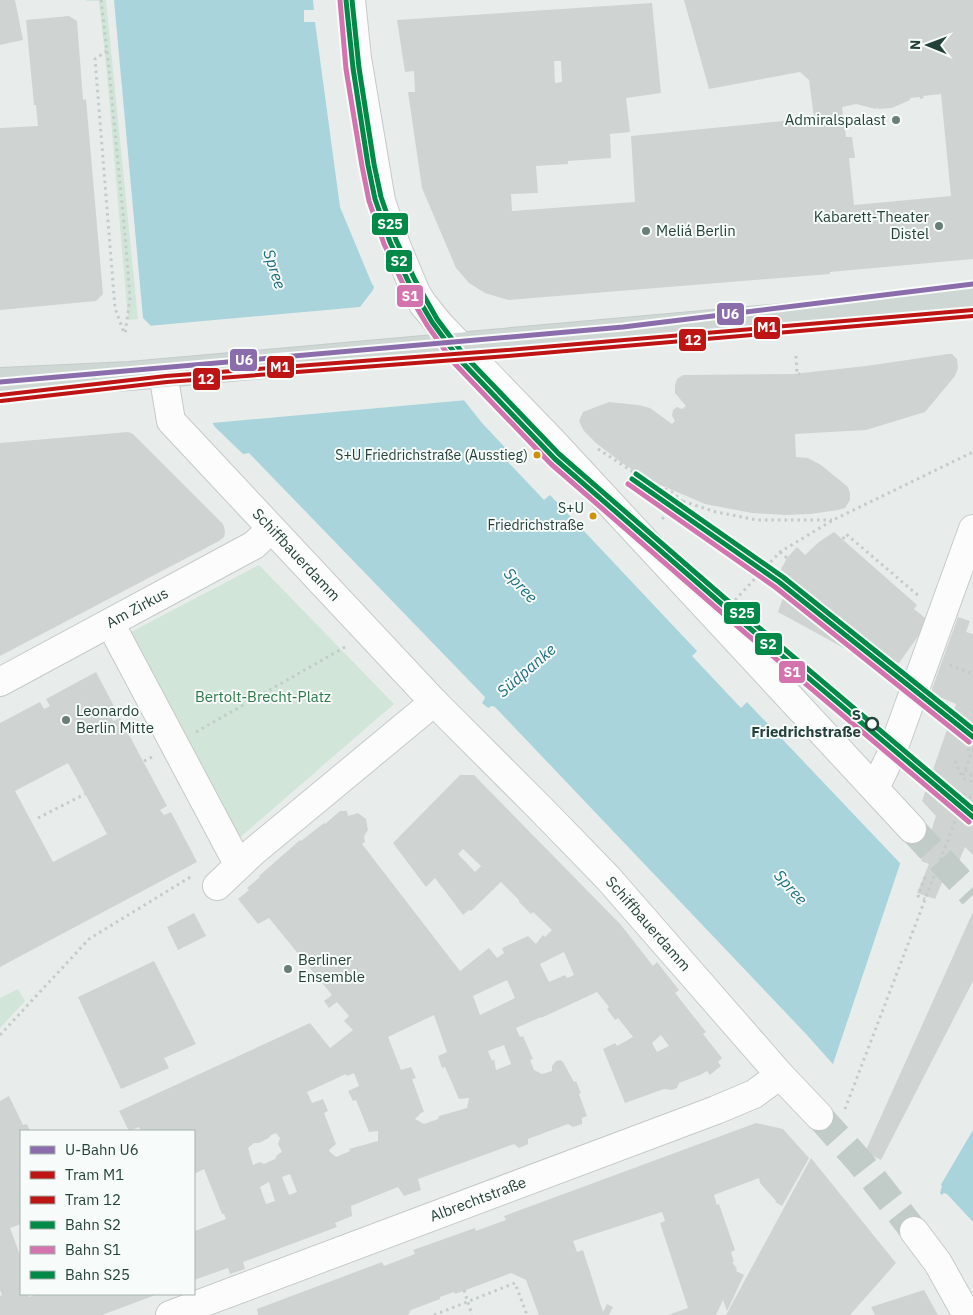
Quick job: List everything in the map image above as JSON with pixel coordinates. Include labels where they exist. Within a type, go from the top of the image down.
[{"type":"main road","points":[[0,382],[130,376],[973,301]]},
{"type":"main road","points":[[0,395],[130,376]]},
{"type":"street","points":[[351,0],[357,58],[383,211],[419,298],[433,316],[450,347],[565,455],[912,829]]},
{"type":"street","name":"Schiffbauerdamm","points":[[163,373],[171,421],[434,702],[608,878],[780,1075],[832,1113]]},
{"type":"street","name":"Am Zirkus","points":[[0,682],[254,545],[271,529]]},
{"type":"street","points":[[875,788],[891,756],[973,529]]},
{"type":"street","points":[[98,629],[238,864]]},
{"type":"street","points":[[207,879],[238,864],[434,702]]},
{"type":"street","name":"Albrechtstraße","points":[[170,1315],[225,1305],[708,1114],[754,1094],[780,1075]]},
{"type":"street","points":[[914,1231],[938,1263],[967,1315]]},
{"type":"path","points":[[101,0],[107,52],[125,227],[130,298],[125,334],[116,308],[95,59],[107,52]]},
{"type":"path","points":[[796,356],[797,374],[800,374]]},
{"type":"path","points":[[596,447],[647,481],[672,492],[682,501],[716,512],[757,520],[833,520]]},
{"type":"path","points":[[734,601],[780,552],[833,520],[973,452]]},
{"type":"path","points":[[660,521],[682,501]]},
{"type":"path","points":[[673,509],[702,539]]},
{"type":"path","points":[[843,539],[846,534],[926,602]]},
{"type":"path","points":[[780,552],[787,558]]},
{"type":"path","points":[[197,731],[349,645]]},
{"type":"path","points":[[953,666],[973,674]]},
{"type":"path","points":[[968,751],[973,736]]},
{"type":"path","points":[[962,778],[973,750]]},
{"type":"path","points":[[955,761],[962,778],[973,782]]},
{"type":"path","points":[[965,770],[973,776]]},
{"type":"path","points":[[945,787],[973,798]]},
{"type":"path","points":[[38,818],[85,794]]},
{"type":"path","points":[[832,1113],[853,1088],[965,795]]},
{"type":"path","points":[[925,877],[918,896],[926,899]]},
{"type":"path","points":[[0,1035],[89,938],[207,879]]},
{"type":"path","points":[[434,1315],[515,1283],[526,1315]]},
{"type":"path","points":[[464,1290],[472,1315]]},
{"type":"green space","points":[[86,0],[106,0],[138,319],[128,320],[99,1]]},
{"type":"green space","name":"Bertolt-Brecht-Platz","points":[[259,565],[394,704],[238,839],[129,633]]},
{"type":"green space","points":[[18,989],[25,1001],[0,1028],[0,998]]},
{"type":"water","points":[[114,0],[313,0],[314,10],[304,10],[304,22],[315,22],[340,207],[372,284],[482,423],[513,456],[507,461],[544,500],[550,495],[697,651],[692,656],[741,708],[747,702],[973,940],[973,1222],[947,1194],[944,1193],[942,1195],[940,1193],[942,1186],[806,1034],[495,707],[488,708],[482,703],[485,698],[484,696],[249,453],[243,454],[215,427],[151,326],[143,318]]},
{"type":"pier","points":[[375,284],[469,402],[467,400],[212,423],[212,426],[148,326],[360,307],[373,290]]},
{"type":"pier","points":[[901,861],[973,937],[973,1130],[939,1188],[832,1067]]},
{"type":"building","points":[[0,0],[15,0],[23,40],[0,45]]},
{"type":"building","points":[[684,0],[973,0],[973,259],[830,272],[830,274],[508,300],[485,293],[469,283],[456,268],[422,188],[408,92],[415,92],[414,71],[405,72],[397,20],[652,3],[661,93],[626,98],[630,132],[610,134],[611,158],[568,161],[568,164],[536,166],[538,193],[511,194],[512,211],[635,202],[631,136],[814,118],[809,80],[800,72],[709,89]],"holes":[[[554,61],[561,61],[562,82],[555,83]],[[941,94],[951,196],[854,205],[849,158],[855,158],[852,137],[846,137],[842,107],[856,104],[876,109],[877,107],[878,109],[892,108],[910,100],[910,98],[920,97],[920,99],[924,98],[923,96]]]},
{"type":"building","points":[[69,16],[77,21],[83,100],[86,99],[103,294],[96,301],[0,310],[0,128],[38,126],[36,105],[34,105],[26,20]]},
{"type":"building","points":[[952,354],[957,359],[958,368],[955,376],[925,412],[866,430],[795,434],[796,457],[808,458],[821,465],[848,487],[850,500],[845,508],[838,510],[785,515],[752,513],[705,504],[649,480],[622,463],[596,443],[584,431],[579,421],[583,412],[609,402],[650,408],[672,424],[675,421],[672,416],[673,410],[677,407],[682,409],[686,406],[675,393],[677,379],[683,375],[793,374]]},
{"type":"building","points":[[128,432],[133,434],[223,524],[224,537],[0,656],[0,443]]},
{"type":"building","points":[[834,532],[917,605],[914,609],[929,621],[894,670],[878,661],[875,665],[778,612],[790,577],[780,571],[787,558],[797,547],[805,555]]},
{"type":"building","points":[[958,617],[970,621],[966,632],[973,634],[973,855],[965,847],[954,873],[947,871],[935,899],[917,893],[929,864],[921,861],[936,816],[922,801],[956,704],[942,698],[938,708],[927,703]]},
{"type":"building","points":[[96,672],[117,712],[110,715],[113,721],[120,718],[167,806],[160,810],[164,815],[171,812],[197,862],[0,967],[0,723],[40,702],[44,709],[50,706],[46,699]],"holes":[[[68,763],[107,834],[53,862],[15,791]]]},
{"type":"building","points":[[460,775],[474,775],[621,925],[653,966],[657,962],[679,990],[675,993],[706,1032],[703,1034],[722,1058],[718,1062],[721,1066],[710,1075],[707,1071],[679,1083],[677,1088],[672,1090],[664,1089],[625,1103],[603,1049],[615,1043],[617,1046],[633,1037],[618,1018],[615,1020],[607,1009],[609,1007],[597,992],[516,1028],[520,1037],[523,1036],[533,1059],[530,1060],[534,1070],[542,1074],[552,1071],[552,1066],[556,1061],[560,1060],[563,1062],[574,1082],[576,1081],[581,1093],[579,1094],[587,1116],[582,1118],[582,1124],[573,1127],[568,1124],[528,1139],[528,1144],[519,1148],[514,1144],[418,1179],[421,1190],[404,1196],[398,1187],[351,1206],[352,1216],[335,1223],[337,1227],[243,1262],[245,1269],[230,1274],[228,1268],[195,1280],[195,1231],[226,1219],[224,1214],[222,1214],[204,1169],[195,1174],[195,1130],[140,1130],[139,1127],[128,1130],[119,1111],[310,1023],[330,1048],[353,1030],[344,1021],[349,1016],[337,1002],[329,1008],[324,1001],[332,995],[269,918],[258,924],[238,899],[249,890],[247,888],[259,876],[300,840],[325,824],[340,811],[347,811],[348,816],[358,813],[366,819],[368,830],[364,836],[365,842],[362,844],[460,971],[489,948],[497,958],[504,953],[502,948],[528,936],[536,944],[543,935],[545,937],[552,930],[533,912],[531,914],[501,882],[471,911],[469,910],[463,915],[435,878],[426,887],[393,843]],"holes":[[[463,849],[481,866],[475,872],[458,854]],[[564,952],[574,975],[567,978],[565,975],[549,982],[540,964]],[[507,980],[515,998],[480,1015],[473,996]],[[434,1015],[447,1052],[438,1056],[442,1068],[445,1067],[459,1099],[469,1098],[467,1108],[439,1116],[438,1119],[424,1124],[415,1119],[424,1112],[412,1079],[416,1078],[411,1067],[401,1070],[388,1037]],[[661,1035],[669,1046],[657,1052],[652,1043]],[[504,1045],[511,1064],[496,1070],[494,1059],[492,1061],[488,1051]],[[354,1073],[359,1086],[348,1091],[353,1101],[356,1100],[369,1132],[378,1131],[378,1141],[349,1149],[350,1151],[336,1157],[329,1150],[336,1144],[324,1113],[328,1111],[323,1099],[312,1103],[307,1092],[346,1074],[347,1076]],[[276,1133],[280,1138],[278,1144],[282,1152],[275,1159],[264,1164],[260,1162],[253,1165],[248,1148],[254,1143],[259,1143],[269,1138]],[[290,1174],[297,1192],[289,1195],[282,1177]],[[269,1182],[275,1201],[266,1204],[260,1187]]]},
{"type":"building","points":[[973,912],[973,981],[881,1160],[865,1152]]},
{"type":"building","points":[[194,913],[206,936],[178,950],[167,927]]},
{"type":"building","points":[[154,961],[196,1044],[164,1058],[169,1068],[121,1089],[78,997]]},
{"type":"building","points":[[9,1096],[23,1125],[27,1124],[30,1130],[20,1130],[20,1224],[10,1228],[20,1255],[20,1295],[28,1295],[29,1297],[34,1295],[155,1295],[102,1315],[0,1315],[0,1296],[2,1295],[0,1290],[0,1101]]},
{"type":"building","points":[[756,1123],[783,1129],[809,1158],[782,1206],[775,1202],[760,1183],[759,1178],[714,1195],[735,1250],[731,1252],[734,1262],[732,1262],[737,1269],[736,1271],[744,1275],[727,1311],[723,1300],[716,1315],[668,1315],[688,1308],[660,1223],[665,1221],[662,1212],[573,1241],[577,1252],[583,1250],[603,1312],[607,1304],[613,1307],[609,1315],[539,1315],[526,1280],[511,1273],[455,1294],[454,1292],[440,1297],[440,1299],[411,1310],[408,1315],[258,1315],[257,1309],[382,1262],[384,1266],[415,1254],[413,1250],[475,1228],[476,1231],[506,1220],[504,1216]]},
{"type":"building","points":[[811,1158],[896,1263],[850,1315],[726,1315]]},
{"type":"building","points":[[924,1290],[938,1315],[875,1315],[871,1307]]},
{"type":"tunnel","points":[[912,829],[973,895]]},
{"type":"tunnel","points":[[819,1116],[860,1162],[914,1231]]},
{"type":"metro line","name":"U6","points":[[0,382],[623,327],[973,284]]},
{"type":"tram line","name":"M1","points":[[0,395],[166,376],[507,350],[973,310]]},
{"type":"tram line","name":"12","points":[[1,401],[167,382],[508,356],[973,316]]},
{"type":"rail line","name":"S1","points":[[340,0],[346,69],[369,201],[384,244],[404,286],[427,325],[454,363],[551,464],[743,631],[969,822]]},
{"type":"rail line","name":"S2","points":[[346,0],[353,68],[375,199],[390,242],[409,283],[432,322],[459,359],[555,459],[747,626],[973,817]]},
{"type":"rail line","name":"S25","points":[[352,0],[359,68],[381,197],[396,240],[415,280],[437,319],[464,355],[559,454],[751,621],[973,809]]},
{"type":"rail line","name":"S25","points":[[636,474],[783,577],[973,729]]},
{"type":"rail line","name":"S2","points":[[632,479],[779,582],[973,737]]},
{"type":"rail line","name":"S1","points":[[628,484],[775,587],[969,742]]},
{"type":"place","name":"Admiralspalast","points":[[896,120]]},
{"type":"place","name":"Kabarett-Theater Distel","points":[[939,226]]},
{"type":"place","name":"Meliá Berlin","points":[[646,231]]},
{"type":"place","name":"S+U Friedrichstraße (Ausstieg)","points":[[537,455]]},
{"type":"place","name":"S+U Friedrichstraße","points":[[593,516]]},
{"type":"place","name":"Leonardo Berlin Mitte","points":[[66,720]]},
{"type":"place","name":"S Friedrichstraße","points":[[872,724]]},
{"type":"place","name":"Berliner Ensemble","points":[[288,969]]},
{"type":"water label","name":"Spree","points":[[275,269]]},
{"type":"water label","name":"Spree","points":[[521,585]]},
{"type":"water label","name":"Südpanke","points":[[526,670]]},
{"type":"water label","name":"Spree","points":[[791,887]]}]
